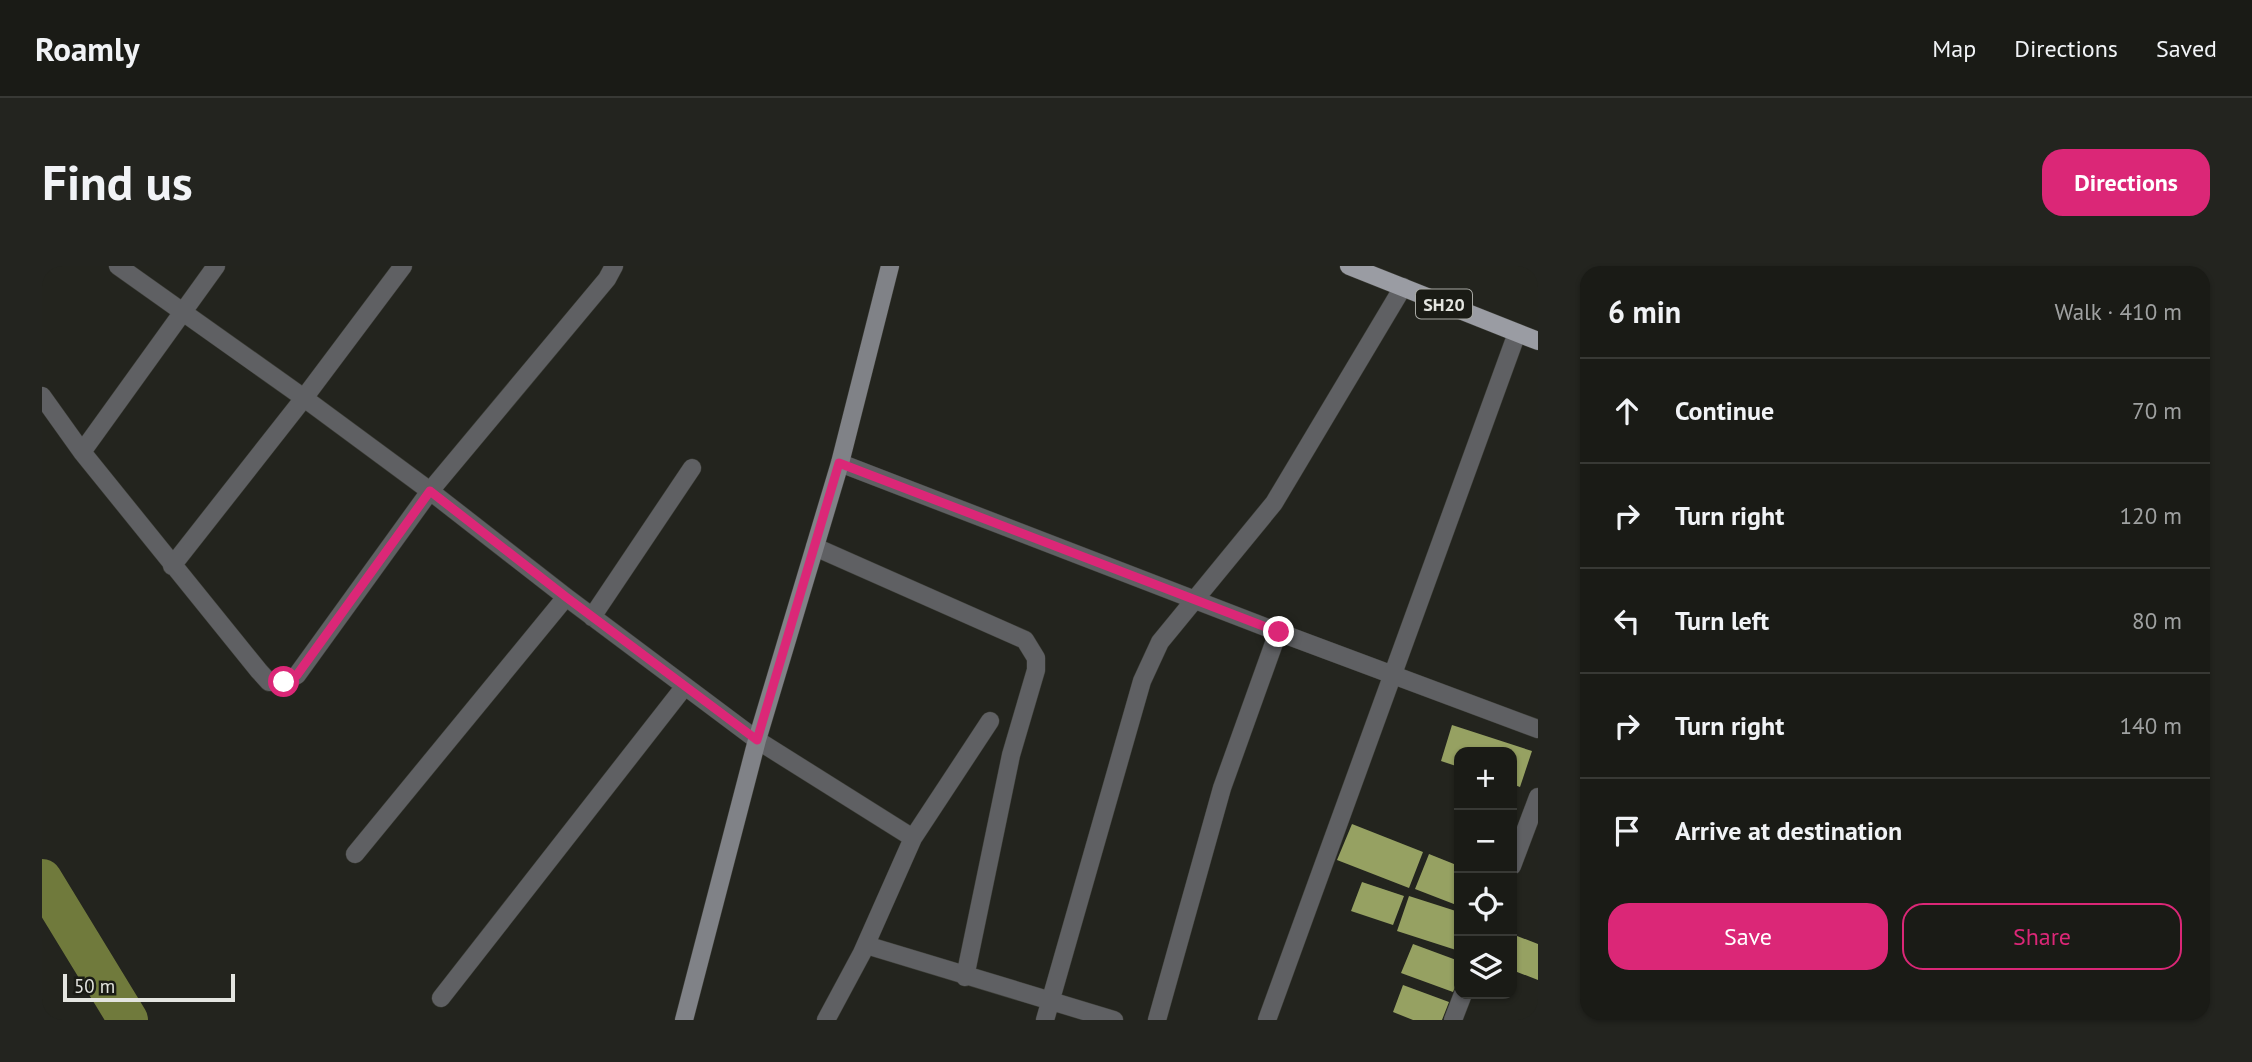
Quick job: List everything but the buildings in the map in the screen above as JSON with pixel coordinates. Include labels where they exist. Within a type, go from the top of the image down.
[{"type":"main road","points":[[684,1020],[757,740],[816,547],[890,266]]},
{"type":"main road","name":"SH20","points":[[1349,266],[1538,341]]},
{"type":"street","points":[[118,266],[430,491],[592,617],[757,740],[913,838]]},
{"type":"street","points":[[82,452],[216,266]]},
{"type":"street","points":[[172,566],[403,266]]},
{"type":"street","points":[[42,396],[82,452],[259,671],[269,682],[284,682],[297,675],[430,491],[607,279],[614,266]]},
{"type":"street","points":[[1045,1020],[1142,681],[1160,642],[1274,503],[1403,288]]},
{"type":"street","points":[[1267,1020],[1517,333]]},
{"type":"street","points":[[839,463],[1538,729]]},
{"type":"street","points":[[592,617],[692,468]]},
{"type":"street","points":[[816,547],[1026,640],[1036,658],[1036,670],[1010,755],[965,977]]},
{"type":"street","points":[[355,854],[566,597]]},
{"type":"street","points":[[1157,1020],[1222,788],[1279,632]]},
{"type":"street","points":[[441,998],[685,686]]},
{"type":"street","points":[[826,1020],[866,945],[913,838],[990,721]]},
{"type":"street","points":[[1517,853],[1538,797]]},
{"type":"street","points":[[866,945],[1114,1020]]},
{"type":"street","points":[[1453,1020],[1461,999]]},
{"type":"waterway","points":[[42,879],[128,1020]]},
{"type":"route","points":[[284,682],[297,675],[430,491],[757,740],[839,463],[1279,632]]}]
